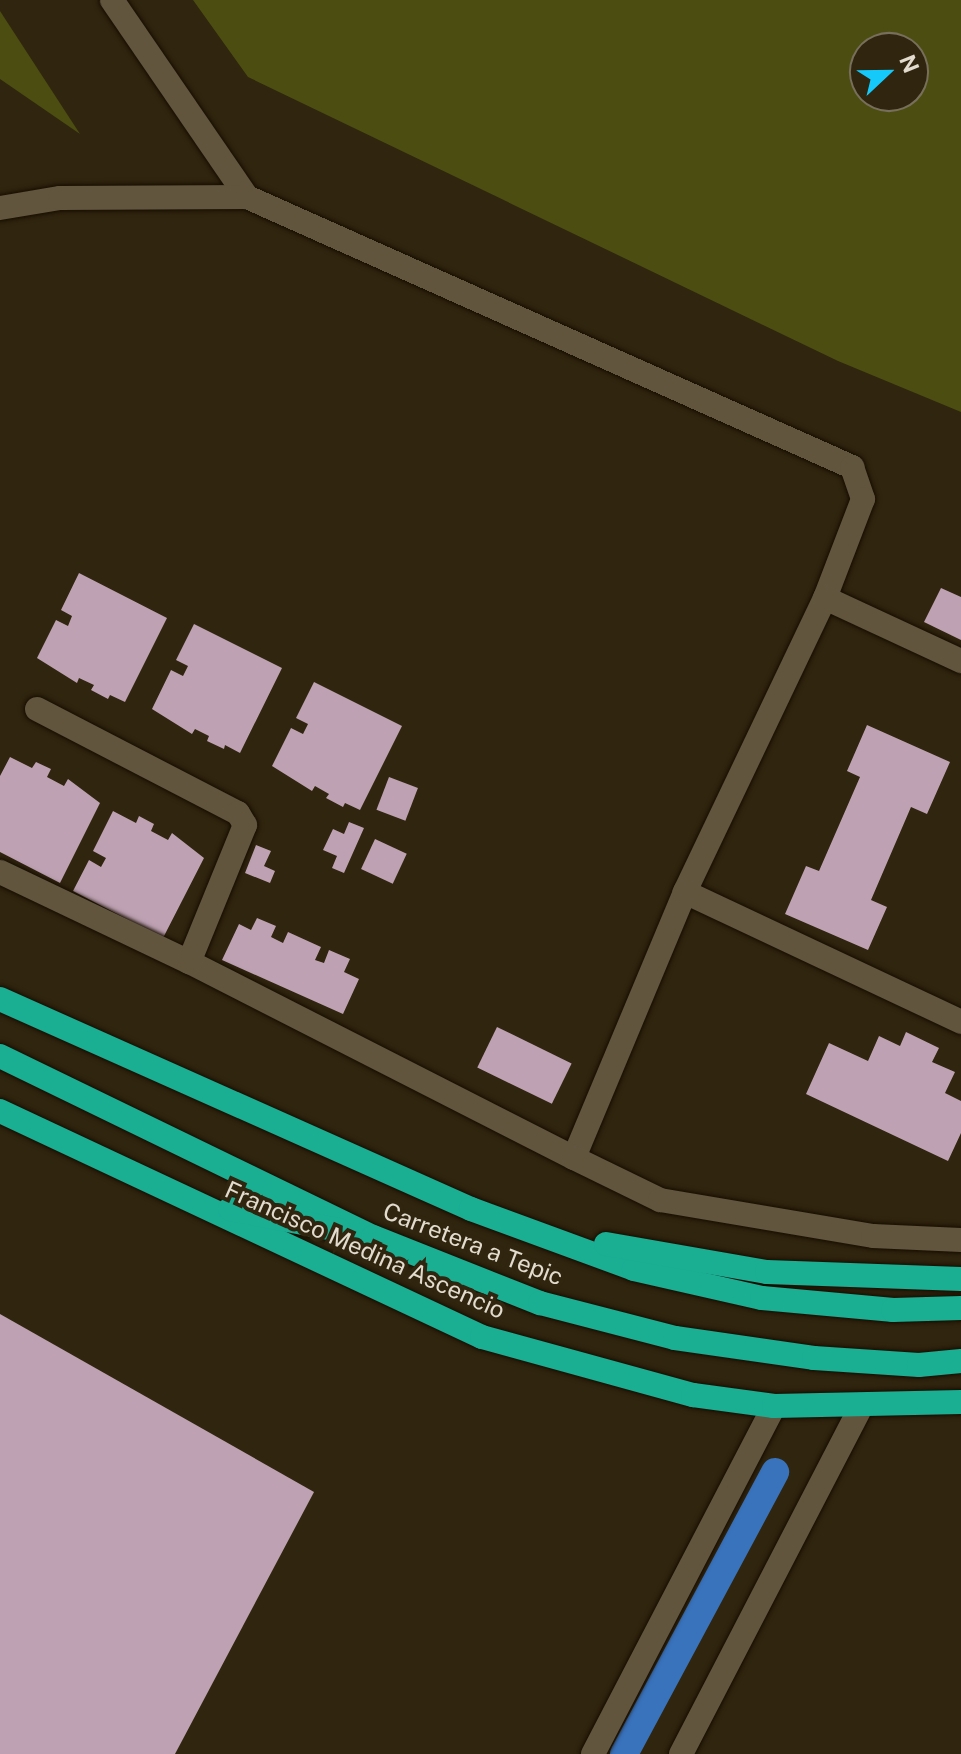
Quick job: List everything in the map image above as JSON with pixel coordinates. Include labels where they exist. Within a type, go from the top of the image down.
[{"type":"highway","name":"Carretera a Tepic","points":[[0,999],[471,1209],[634,1269],[762,1298],[893,1310],[961,1308]]},
{"type":"highway","name":"Carretera a Tepic","points":[[0,1056],[373,1237],[540,1303],[675,1338],[814,1358],[919,1365],[961,1361]]},
{"type":"highway","name":"Francisco Medina Ascencio","points":[[0,1111],[482,1337],[693,1395],[774,1406],[861,1407],[961,1402]]},
{"type":"highway","points":[[193,1202],[373,1237]]},
{"type":"highway","points":[[471,1209],[639,1253],[706,1264],[851,1278],[961,1279]]},
{"type":"street","points":[[112,0],[247,197]]},
{"type":"street","points":[[0,208],[60,198],[247,197],[852,467],[863,499],[825,598],[685,892],[574,1158]]},
{"type":"street","points":[[825,598],[961,661]]},
{"type":"street","points":[[37,709],[238,813],[245,825],[189,962]]},
{"type":"street","points":[[0,872],[189,962],[660,1200],[873,1236],[961,1240]]},
{"type":"street","points":[[685,892],[961,1022]]},
{"type":"street","points":[[593,1754],[774,1406]]},
{"type":"street","points":[[681,1754],[861,1407]]},
{"type":"shaded area","points":[[193,0],[961,0],[961,412],[838,361],[248,77]]},
{"type":"shaded area","points":[[0,11],[80,134],[0,79]]},
{"type":"building","points":[[79,573],[167,618],[125,702],[110,695],[108,699],[91,690],[94,685],[79,678],[77,683],[37,658],[56,620],[68,626],[72,616],[61,610]]},
{"type":"building","points":[[941,588],[961,597],[961,640],[924,622]]},
{"type":"building","points":[[194,624],[282,668],[240,753],[207,741],[209,736],[195,729],[192,734],[152,709],[171,670],[183,676],[188,666],[176,660]]},
{"type":"building","points":[[314,682],[402,726],[360,810],[345,803],[343,807],[326,798],[329,794],[315,786],[312,791],[272,766],[291,728],[303,734],[308,724],[296,718]]},
{"type":"building","points":[[867,725],[950,762],[927,814],[911,807],[871,900],[887,907],[868,950],[785,914],[806,866],[819,871],[860,777],[847,771]]},
{"type":"building","points":[[10,757],[32,768],[36,762],[51,769],[47,777],[64,786],[68,779],[100,803],[60,883],[0,852],[0,776]]},
{"type":"building","points":[[389,777],[418,788],[405,821],[376,810]]},
{"type":"building","points":[[113,811],[136,823],[139,816],[154,824],[151,831],[168,840],[172,833],[204,858],[163,938],[73,891],[89,860],[101,867],[106,858],[93,851]]},
{"type":"building","points":[[349,822],[364,828],[344,873],[332,868],[337,856],[323,850],[333,829],[344,834]]},
{"type":"building","points":[[375,839],[407,854],[393,884],[361,869]]},
{"type":"building","points":[[256,845],[271,851],[264,866],[275,871],[270,883],[245,873]]},
{"type":"building","points":[[257,918],[276,926],[271,937],[283,943],[288,932],[321,947],[315,960],[324,963],[329,950],[350,959],[344,972],[359,979],[343,1014],[222,960],[239,924],[251,930]]},
{"type":"building","points":[[497,1027],[572,1063],[552,1104],[477,1067]]},
{"type":"building","points":[[906,1032],[939,1048],[932,1062],[955,1072],[945,1093],[961,1101],[961,1133],[948,1161],[806,1094],[829,1043],[868,1061],[879,1036],[900,1046]]},
{"type":"building","points":[[0,1314],[314,1492],[175,1754],[0,1754]]},
{"type":"waterway","points":[[624,1754],[775,1472]]}]
